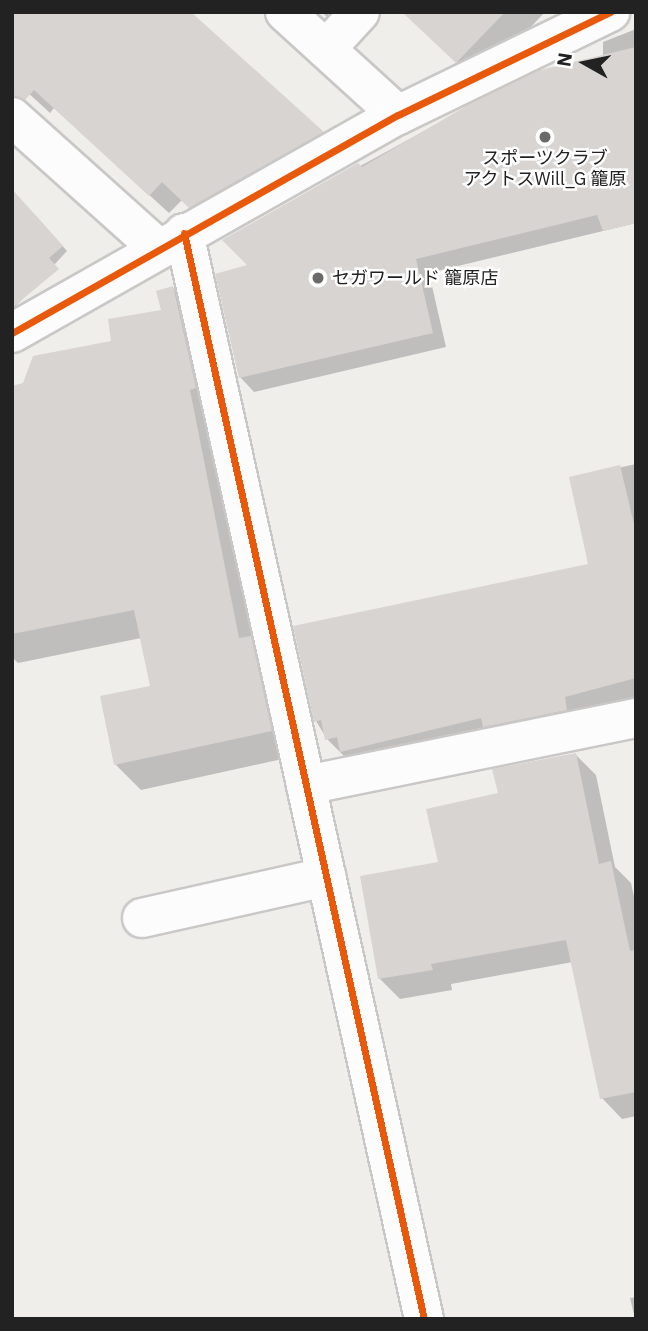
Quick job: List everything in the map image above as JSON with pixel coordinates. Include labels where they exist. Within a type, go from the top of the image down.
[{"type":"street","points":[[285,12],[398,115]]},
{"type":"street","points":[[326,49],[360,12]]},
{"type":"street","points":[[12,333],[398,115],[610,12]]},
{"type":"street","points":[[12,117],[171,241],[306,785],[424,1319]]},
{"type":"street","points":[[306,785],[636,718]]},
{"type":"street","points":[[142,918],[326,877]]},
{"type":"building","points":[[12,12],[191,12],[324,132],[189,208],[162,182],[149,196],[34,90],[25,100],[12,96]]},
{"type":"building","points":[[402,12],[505,12],[456,63]]},
{"type":"building","points":[[636,47],[636,223],[603,231],[597,215],[416,259],[433,333],[239,378],[215,274],[247,265],[222,240],[358,163],[362,167],[468,105],[540,70]]},
{"type":"building","points":[[12,189],[63,246],[49,258],[59,269],[12,308]]},
{"type":"building","points":[[173,286],[196,388],[190,390],[239,638],[251,636],[272,731],[114,765],[100,696],[150,686],[134,610],[12,634],[12,386],[23,383],[33,356],[111,341],[108,319],[161,310],[156,291]]},
{"type":"building","points":[[620,465],[636,533],[636,678],[565,697],[567,710],[483,727],[481,718],[340,752],[337,737],[325,740],[321,720],[314,722],[293,626],[588,564],[569,477]]},
{"type":"building","points":[[576,753],[599,864],[611,861],[630,951],[636,950],[636,1092],[600,1099],[566,940],[431,964],[433,970],[378,979],[360,876],[438,862],[426,809],[498,793],[492,769]]},
{"type":"cycle path","points":[[12,333],[398,115],[610,12]]},
{"type":"cycle path","points":[[184,233],[424,1319]]},
{"type":"place","name":"スポーツクラブ アクトスWill_G 籠原","points":[[545,137]]},
{"type":"place","name":"セガワールド 籠原店","points":[[318,278]]}]
